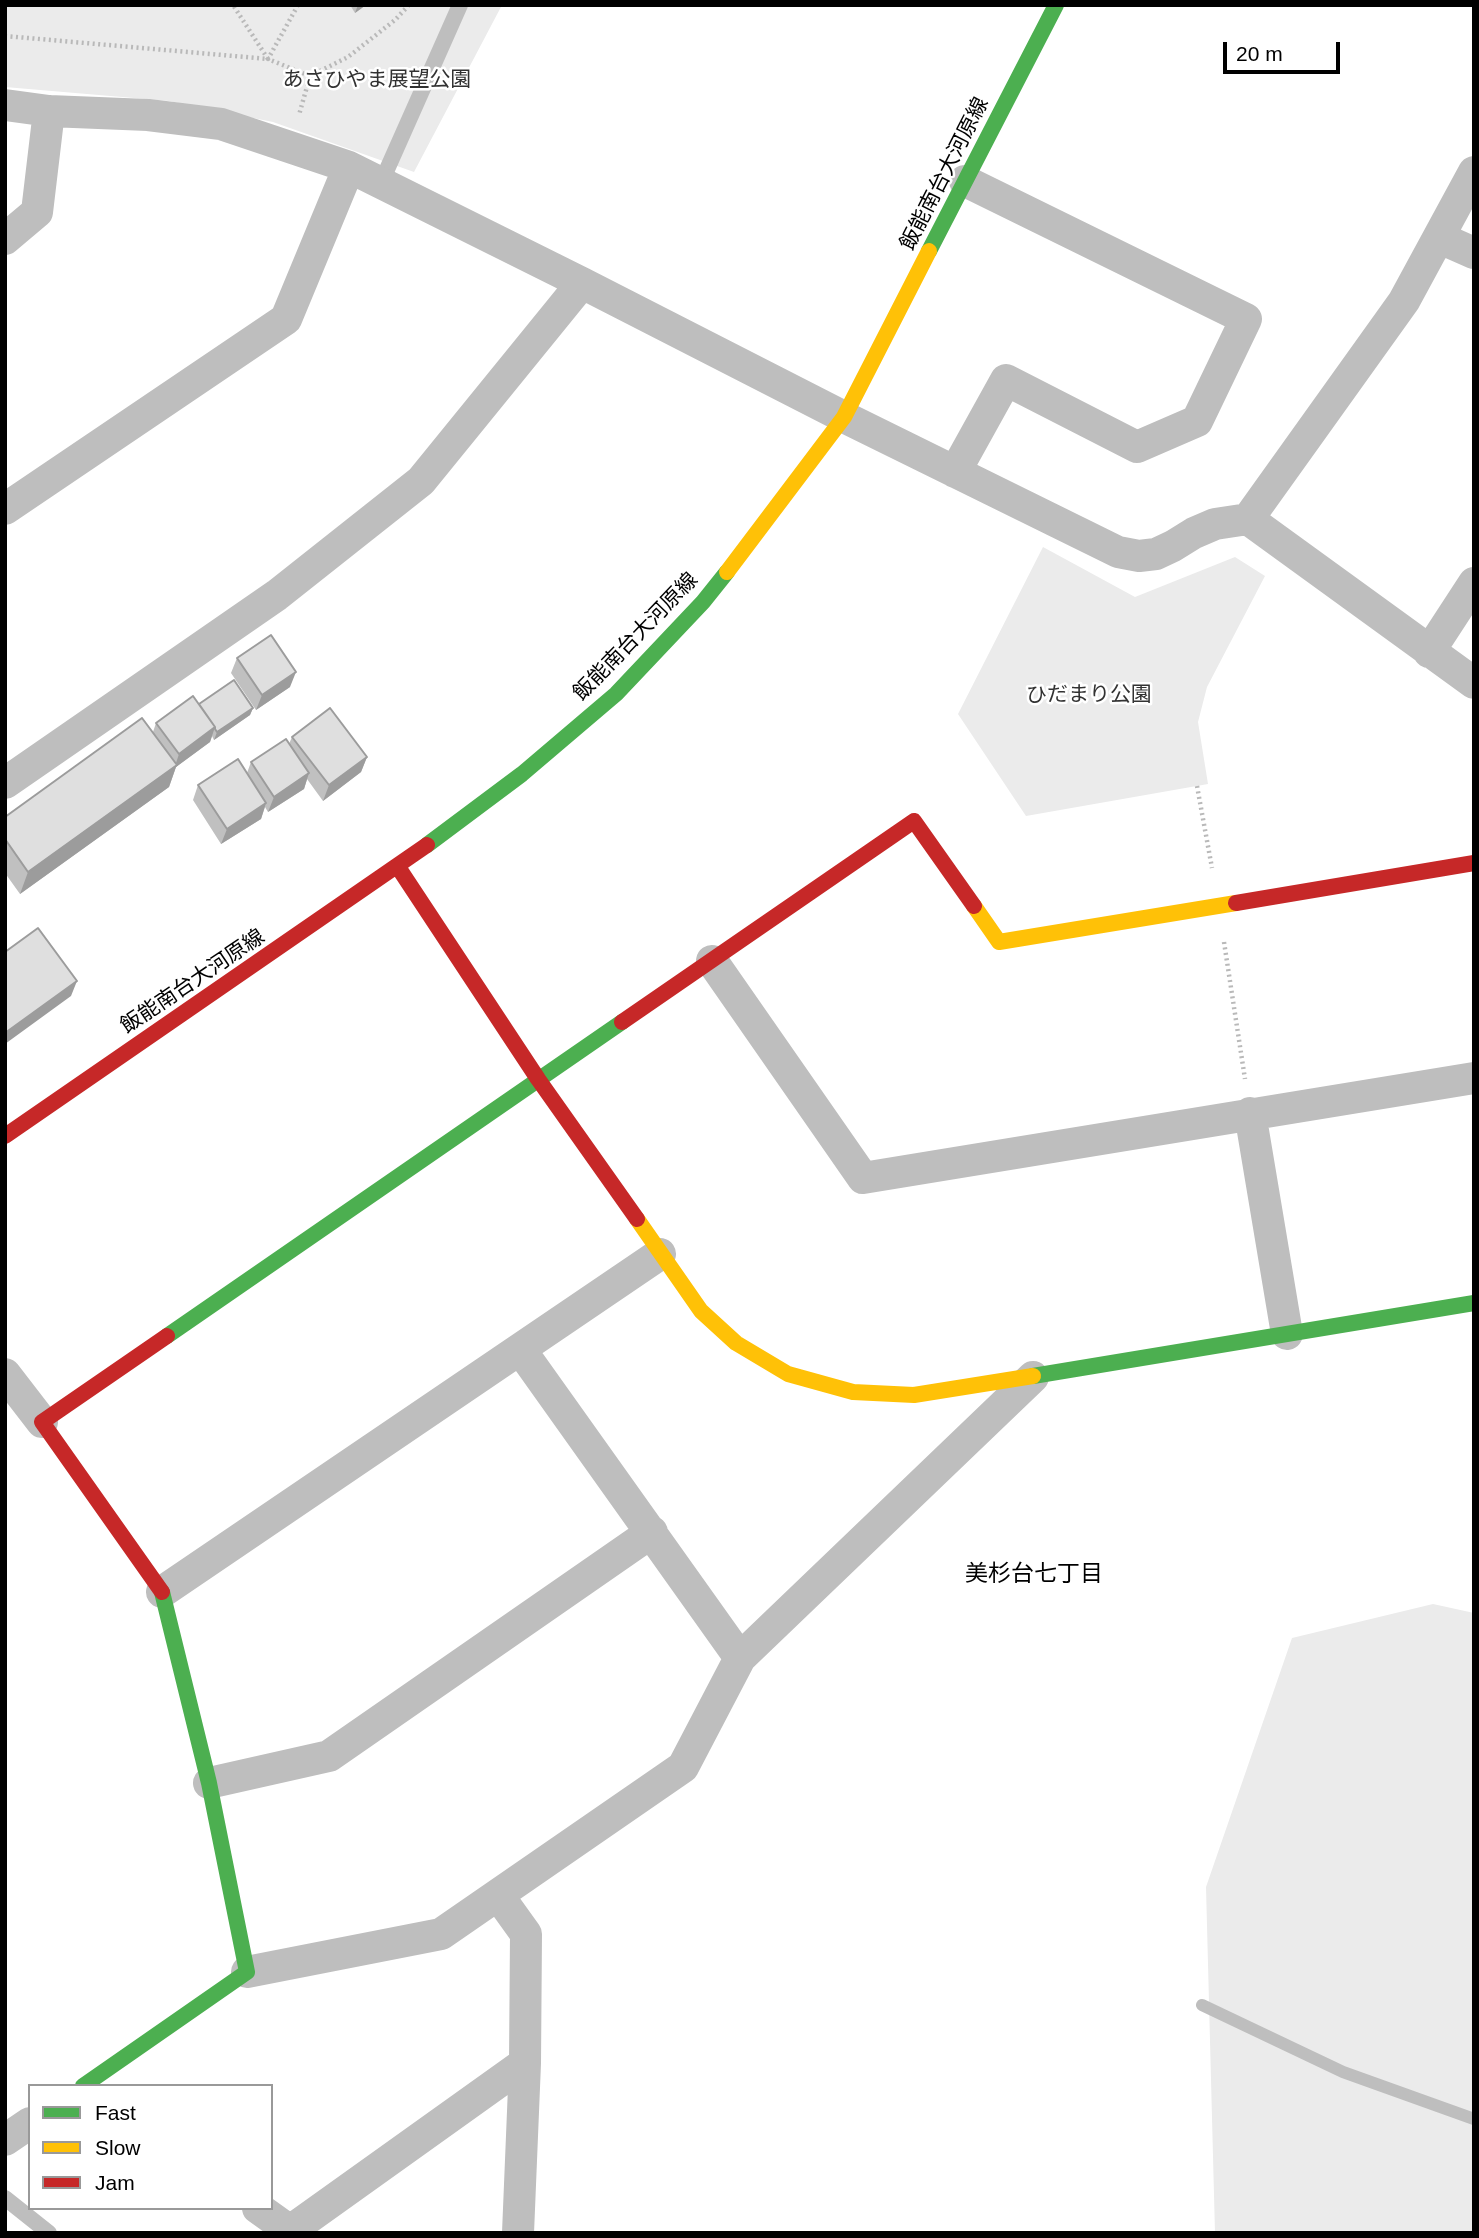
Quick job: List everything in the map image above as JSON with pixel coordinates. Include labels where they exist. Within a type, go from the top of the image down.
[{"type":"street","name":"飯能南台大河原線","points":[[5,1136],[398,867],[522,774],[616,694],[703,602],[844,417],[1056,5]]},
{"type":"street","points":[[5,105],[49,111],[148,115],[221,124],[349,167],[1118,552],[1139,556],[1156,554],[1215,524],[1248,519],[1474,683]]},
{"type":"street","points":[[5,239],[37,212],[49,111]]},
{"type":"street","points":[[5,509],[286,319],[349,167]]},
{"type":"street","points":[[1248,519],[1404,301],[1474,172]]},
{"type":"street","points":[[955,472],[1006,380],[1137,447],[1197,421],[1246,319],[965,181]]},
{"type":"street","points":[[1440,238],[1474,253]]},
{"type":"street","points":[[5,783],[277,596],[421,481],[582,283]]},
{"type":"street","points":[[1429,652],[1474,583]]},
{"type":"street","points":[[42,1422],[914,821],[999,942],[1474,863]]},
{"type":"street","points":[[398,867],[538,1079],[701,1311],[736,1343],[788,1374],[853,1392],[914,1395],[1474,1303]]},
{"type":"street","points":[[712,961],[863,1178],[1474,1078]]},
{"type":"street","points":[[1250,1113],[1287,1334]]},
{"type":"street","points":[[162,1592],[660,1254]]},
{"type":"street","points":[[520,1349],[740,1658]]},
{"type":"street","points":[[5,1374],[162,1592],[209,1783],[247,1972]]},
{"type":"street","points":[[86,2084],[247,1972],[441,1934],[683,1767],[740,1658],[1033,1377]]},
{"type":"street","points":[[209,1783],[329,1756],[652,1532]]},
{"type":"street","points":[[498,1895],[526,1934],[525,2063],[518,2233]]},
{"type":"street","points":[[261,2210],[292,2232],[525,2063]]},
{"type":"street","points":[[5,2140],[28,2124]]},
{"type":"lane","points":[[381,183],[460,5]]},
{"type":"lane","points":[[5,2198],[49,2233]]},
{"type":"path","points":[[233,5],[268,59]]},
{"type":"path","points":[[268,59],[298,5]]},
{"type":"path","points":[[290,147],[310,76],[348,57],[395,20],[409,5]]},
{"type":"path","points":[[5,36],[268,59],[310,76]]},
{"type":"path","points":[[1197,786],[1219,904],[1250,1113]]},
{"type":"green space","name":"あさひやま展望公園","points":[[5,5],[502,5],[414,172],[273,122],[169,101],[5,87]]},
{"type":"green space","name":"ひだまり公園","points":[[1043,547],[1135,597],[1235,557],[1265,576],[1207,687],[1198,722],[1208,784],[1026,816],[958,714]]},
{"type":"green space","points":[[1433,1604],[1474,1613],[1474,2233],[1215,2233],[1206,1887],[1292,1638]]},
{"type":"building","points":[[271,635],[296,672],[262,695],[237,658]]},
{"type":"building","points":[[234,680],[253,708],[217,732],[199,704]]},
{"type":"building","points":[[193,696],[215,727],[179,754],[156,723]]},
{"type":"building","points":[[330,708],[367,757],[329,785],[292,737]]},
{"type":"building","points":[[142,718],[177,765],[28,872],[5,839],[5,817]]},
{"type":"building","points":[[286,739],[309,773],[274,797],[251,762]]},
{"type":"building","points":[[238,759],[266,803],[227,829],[198,785]]},
{"type":"building","points":[[38,928],[77,981],[5,1033],[5,952]]},
{"type":"waterway","points":[[1202,2005],[1343,2072],[1474,2119]]},
{"type":"traffic: fast","points":[[929,251],[1056,5]]},
{"type":"traffic: fast","points":[[427,845],[522,774],[616,694],[703,602],[727,572]]},
{"type":"traffic: fast","points":[[167,1336],[622,1022]]},
{"type":"traffic: fast","points":[[1033,1376],[1474,1303]]},
{"type":"traffic: fast","points":[[86,2084],[247,1972],[209,1783],[162,1592]]},
{"type":"traffic: slow","points":[[727,572],[844,417],[929,251]]},
{"type":"traffic: slow","points":[[974,906],[999,942],[1236,903]]},
{"type":"traffic: slow","points":[[637,1219],[701,1311],[736,1343],[788,1374],[853,1392],[914,1395],[1033,1376]]},
{"type":"traffic: jam","points":[[622,1022],[914,821],[974,906]]},
{"type":"traffic: jam","points":[[5,1136],[427,845]]},
{"type":"traffic: jam","points":[[1236,903],[1474,863]]},
{"type":"traffic: jam","points":[[398,867],[538,1079],[637,1219]]},
{"type":"traffic: jam","points":[[162,1592],[42,1422],[167,1336]]},
{"type":"district","name":"美杉台七丁目","points":[[1034,1575]]}]
